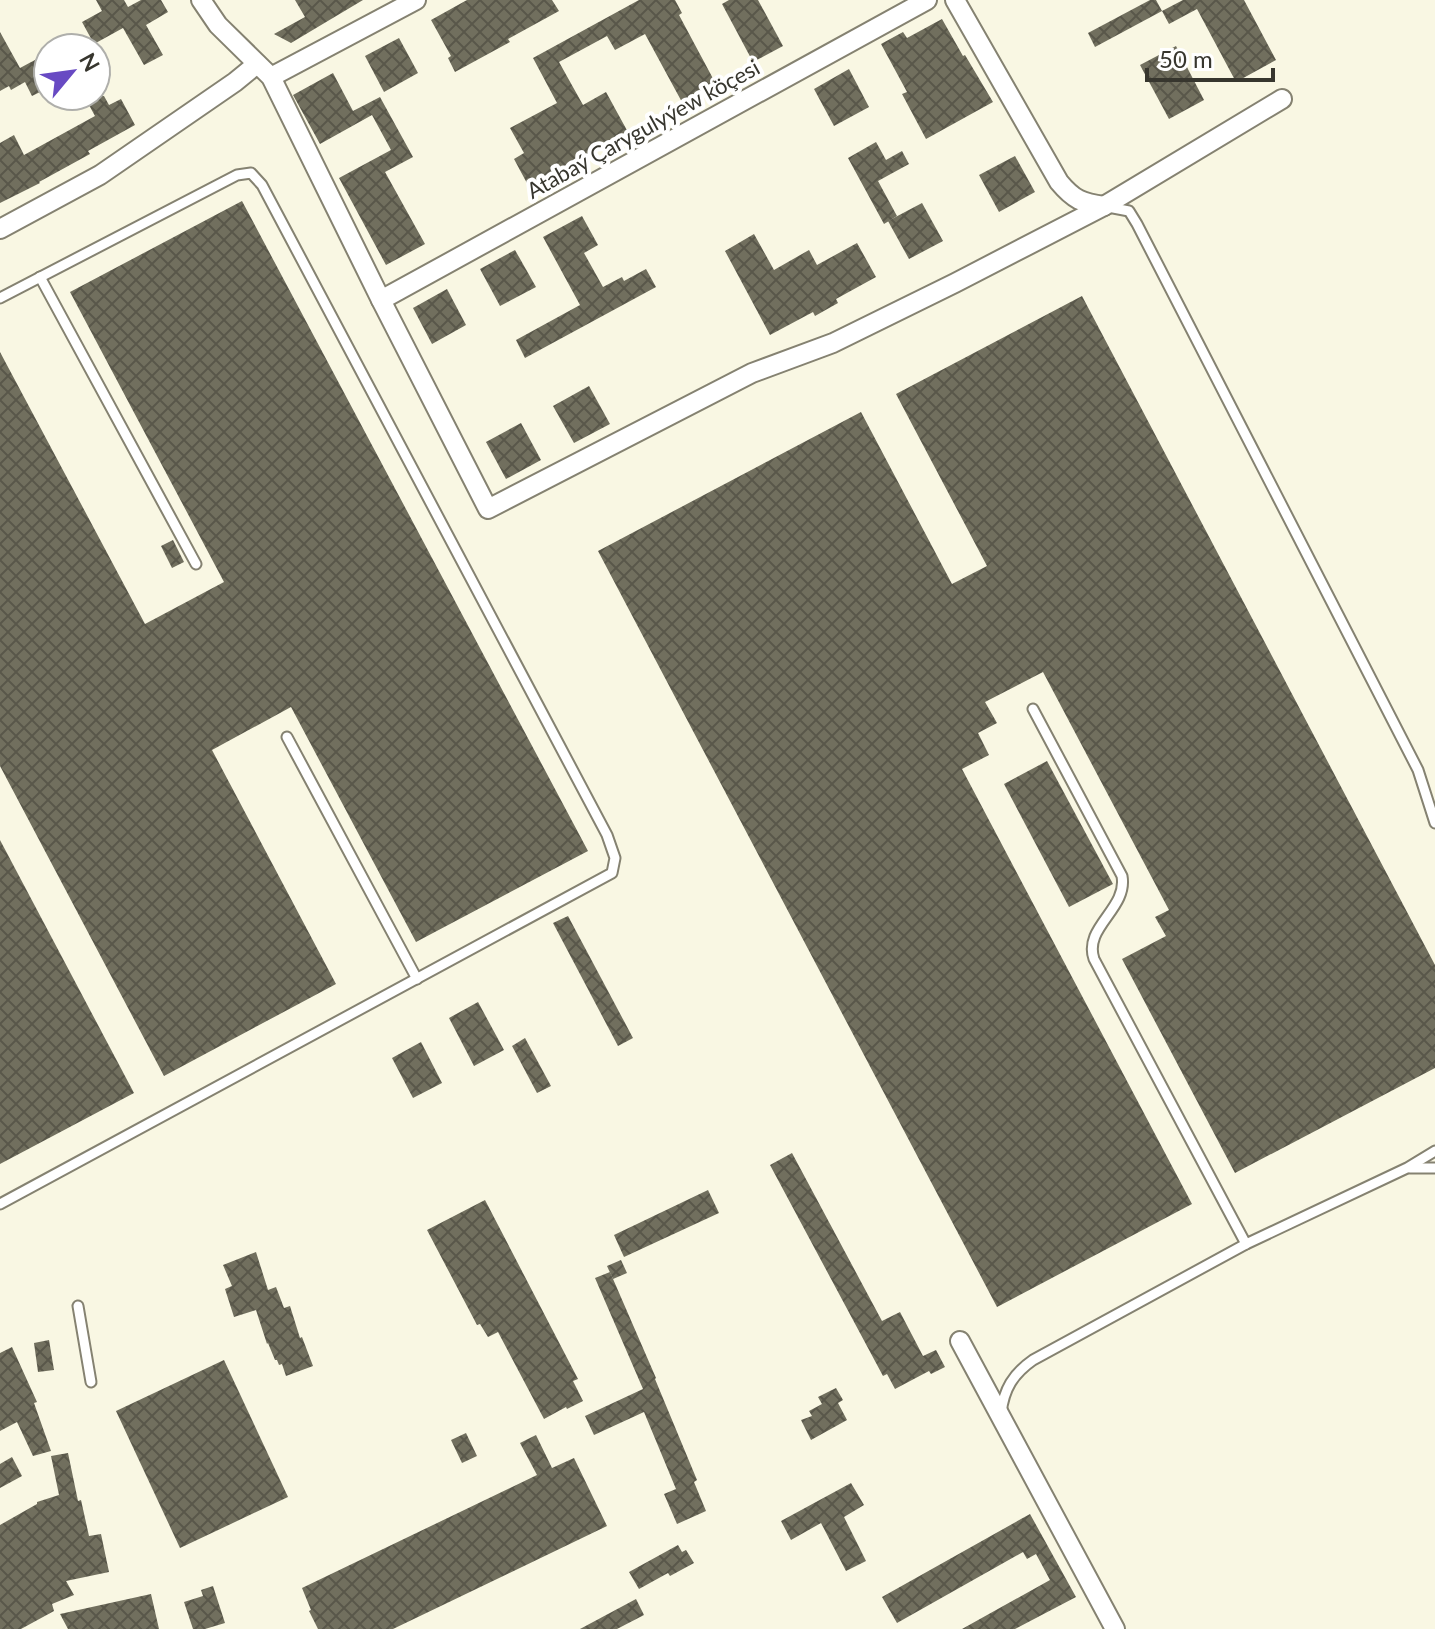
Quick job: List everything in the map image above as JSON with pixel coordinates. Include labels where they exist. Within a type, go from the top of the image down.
[{"type":"street","points":[[201,0],[218,25],[271,77],[488,509],[752,373],[833,343],[955,283],[1104,206],[1282,99]]},
{"type":"street","points":[[271,77],[416,0]]},
{"type":"street","name":"Atabaý Çarygulyýew köçesi","points":[[381,300],[927,0]]},
{"type":"street","points":[[955,0],[1059,182],[1071,196],[1086,204],[1104,206]]},
{"type":"street","points":[[0,229],[100,175],[257,64]]},
{"type":"street","points":[[960,1341],[1115,1629]]},
{"type":"lane","points":[[0,298],[237,175],[251,173],[262,185],[600,821],[615,858],[612,873],[0,1204]]},
{"type":"lane","points":[[1104,206],[1129,211],[1137,224],[1418,770],[1435,823]]},
{"type":"lane","points":[[40,277],[196,564]]},
{"type":"lane","points":[[1033,709],[1122,876],[1122,895],[1093,938],[1091,950],[1094,959],[1246,1244]]},
{"type":"lane","points":[[287,737],[417,979]]},
{"type":"lane","points":[[1001,1416],[1007,1388],[1020,1369],[1033,1360],[1246,1244],[1407,1168],[1435,1151]]},
{"type":"lane","points":[[1407,1168],[1435,1168]]},
{"type":"lane","points":[[78,1306],[91,1382]]},
{"type":"building","points":[[96,0],[124,0],[128,7],[141,0],[161,0],[168,12],[146,25],[163,55],[144,65],[123,28],[112,34],[87,32],[82,22],[102,11]]},
{"type":"building","points":[[295,0],[363,0],[291,43],[274,34],[305,17]]},
{"type":"building","points":[[467,0],[552,0],[559,11],[455,72],[448,58],[451,56],[431,20]]},
{"type":"building","points":[[639,0],[675,0],[682,13],[679,15],[717,86],[683,104],[645,34],[615,50],[607,36],[559,62],[583,105],[606,92],[629,134],[529,187],[514,159],[524,153],[510,128],[557,103],[533,58]]},
{"type":"building","points":[[729,0],[758,0],[783,46],[753,62],[722,4]]},
{"type":"building","points":[[1150,0],[1156,0],[1162,11],[1095,47],[1088,33]]},
{"type":"building","points":[[1183,0],[1244,0],[1276,60],[1236,82],[1197,9],[1169,24],[1162,11]]},
{"type":"building","points":[[942,19],[993,102],[926,139],[902,94],[907,92],[881,44],[903,32],[907,38]]},
{"type":"building","points":[[0,32],[20,68],[32,62],[32,96],[25,82],[11,90],[9,86],[0,91]]},
{"type":"building","points":[[399,38],[418,73],[384,92],[365,56]]},
{"type":"building","points":[[1176,46],[1204,100],[1169,119],[1140,65]]},
{"type":"building","points":[[849,69],[869,107],[834,126],[814,89]]},
{"type":"building","points":[[333,73],[353,111],[380,97],[413,157],[385,172],[425,244],[386,265],[339,178],[391,150],[372,115],[320,144],[293,95]]},
{"type":"building","points":[[121,99],[135,125],[40,183],[0,203],[0,143],[14,135],[24,155],[95,116],[93,112],[112,112],[112,104]]},
{"type":"building","points":[[876,142],[886,160],[902,151],[909,164],[878,181],[897,216],[884,224],[848,158]]},
{"type":"building","points":[[1015,156],[1035,192],[999,212],[979,175]]},
{"type":"building","points":[[242,201],[588,851],[416,942],[291,707],[212,750],[336,984],[164,1076],[0,766],[0,352],[145,624],[224,582],[70,292]]},
{"type":"building","points":[[922,203],[943,241],[909,259],[888,221]]},
{"type":"building","points":[[582,216],[598,245],[584,253],[603,287],[622,277],[624,281],[646,269],[656,287],[525,358],[516,340],[580,305],[543,237]]},
{"type":"building","points":[[754,234],[774,270],[809,250],[817,265],[857,243],[876,277],[836,299],[838,303],[815,316],[813,312],[770,335],[725,251]]},
{"type":"building","points":[[515,250],[536,287],[500,306],[480,269]]},
{"type":"building","points":[[447,289],[466,325],[432,344],[413,308]]},
{"type":"building","points":[[1082,296],[1435,965],[1435,1068],[1235,1173],[1122,959],[1166,936],[1155,917],[1169,910],[1043,672],[985,702],[997,723],[978,733],[989,755],[962,769],[1192,1204],[997,1307],[598,551],[861,412],[952,584],[987,566],[896,394]]},
{"type":"building","points":[[589,386],[610,424],[574,443],[553,406]]},
{"type":"building","points":[[521,423],[541,460],[506,479],[486,442]]},
{"type":"building","points":[[173,540],[184,562],[172,568],[161,546]]},
{"type":"building","points":[[1047,761],[1113,884],[1069,907],[1004,784]]},
{"type":"building","points":[[0,840],[134,1093],[0,1164]]},
{"type":"building","points":[[568,916],[633,1038],[618,1046],[553,923]]},
{"type":"building","points":[[478,1002],[504,1050],[474,1066],[449,1018]]},
{"type":"building","points":[[525,1038],[551,1086],[537,1093],[512,1046]]},
{"type":"building","points":[[421,1042],[442,1083],[413,1098],[392,1058]]},
{"type":"building","points":[[792,1153],[882,1321],[900,1312],[923,1356],[936,1350],[945,1367],[931,1374],[929,1371],[895,1389],[887,1374],[883,1376],[770,1165]]},
{"type":"building","points":[[708,1190],[719,1213],[624,1257],[614,1235]]},
{"type":"building","points":[[485,1200],[578,1379],[573,1381],[583,1401],[544,1419],[498,1332],[488,1337],[480,1324],[477,1325],[427,1230]]},
{"type":"building","points":[[256,1252],[268,1290],[276,1287],[284,1308],[290,1306],[313,1366],[286,1376],[282,1364],[275,1360],[267,1344],[256,1310],[234,1317],[225,1289],[232,1286],[223,1265]]},
{"type":"building","points":[[621,1260],[627,1273],[613,1279],[607,1266]]},
{"type":"building","points":[[610,1272],[697,1480],[694,1482],[706,1511],[677,1524],[664,1494],[676,1489],[644,1412],[594,1435],[585,1416],[643,1389],[595,1278]]},
{"type":"building","points":[[49,1340],[54,1370],[38,1372],[34,1343]]},
{"type":"building","points":[[12,1347],[37,1402],[34,1403],[51,1451],[33,1456],[17,1422],[0,1431],[0,1353]]},
{"type":"building","points":[[224,1360],[288,1497],[180,1548],[116,1411]]},
{"type":"building","points":[[836,1388],[843,1400],[838,1403],[847,1420],[811,1440],[801,1420],[812,1416],[809,1411],[822,1404],[818,1397]]},
{"type":"building","points":[[466,1433],[477,1456],[462,1463],[451,1440]]},
{"type":"building","points":[[536,1435],[552,1468],[574,1458],[607,1526],[393,1629],[318,1629],[302,1588],[537,1475],[520,1443]]},
{"type":"building","points":[[68,1453],[89,1536],[101,1534],[109,1572],[66,1581],[74,1595],[52,1604],[54,1611],[21,1629],[0,1629],[0,1525],[37,1502],[59,1495],[51,1456]]},
{"type":"building","points":[[12,1457],[22,1476],[0,1488],[0,1464]]},
{"type":"building","points":[[851,1483],[864,1505],[844,1517],[866,1561],[846,1571],[821,1523],[791,1540],[781,1521]]},
{"type":"building","points":[[1030,1514],[1076,1597],[1015,1629],[962,1629],[1050,1580],[1036,1554],[1027,1559],[1023,1552],[897,1623],[882,1597]]},
{"type":"building","points":[[678,1545],[682,1552],[686,1550],[694,1563],[639,1589],[629,1572]]},
{"type":"building","points":[[213,1586],[225,1623],[193,1629],[184,1602],[203,1596],[201,1590]]},
{"type":"building","points":[[151,1594],[159,1629],[68,1629],[60,1614]]},
{"type":"building","points":[[636,1599],[644,1615],[617,1629],[580,1629]]}]
